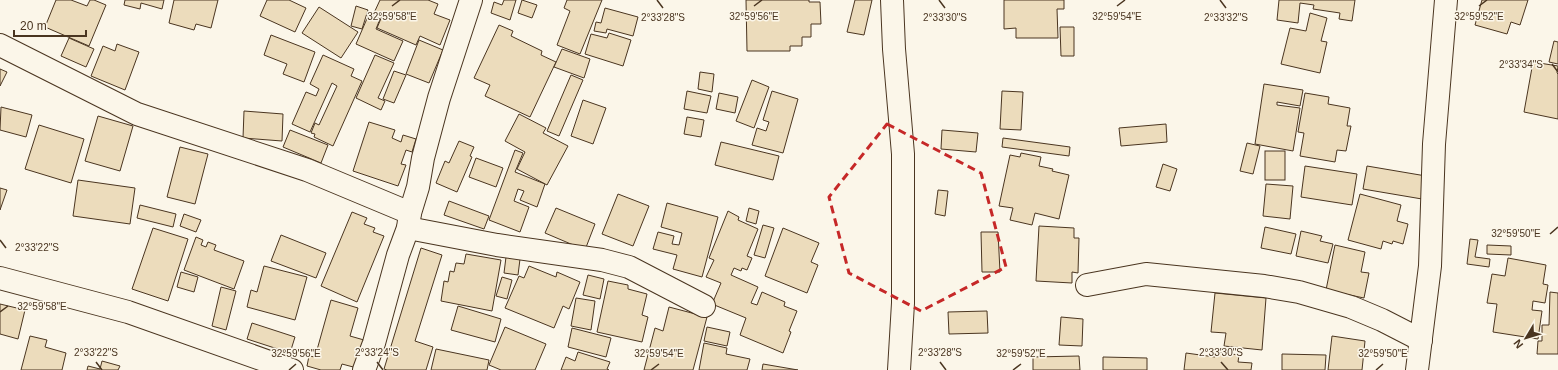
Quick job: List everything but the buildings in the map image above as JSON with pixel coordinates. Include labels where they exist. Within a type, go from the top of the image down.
[{"type":"street","points":[[364,370],[374,343],[409,221],[437,105],[471,0]]},
{"type":"street","points":[[892,0],[894,48],[903,154],[903,303],[899,370]]},
{"type":"street","points":[[1417,370],[1430,266],[1434,144],[1446,0]]},
{"type":"street","points":[[0,45],[137,114],[306,170],[409,221],[497,246],[602,260],[629,267],[704,306]]},
{"type":"street","points":[[1087,285],[1146,274],[1264,286],[1299,292],[1351,307],[1382,320],[1421,340]]},
{"type":"street","points":[[0,278],[128,312],[277,366],[292,370]]},
{"type":"highlighted area","points":[[887,124],[981,173],[1006,267],[921,311],[849,273],[829,197]]}]
